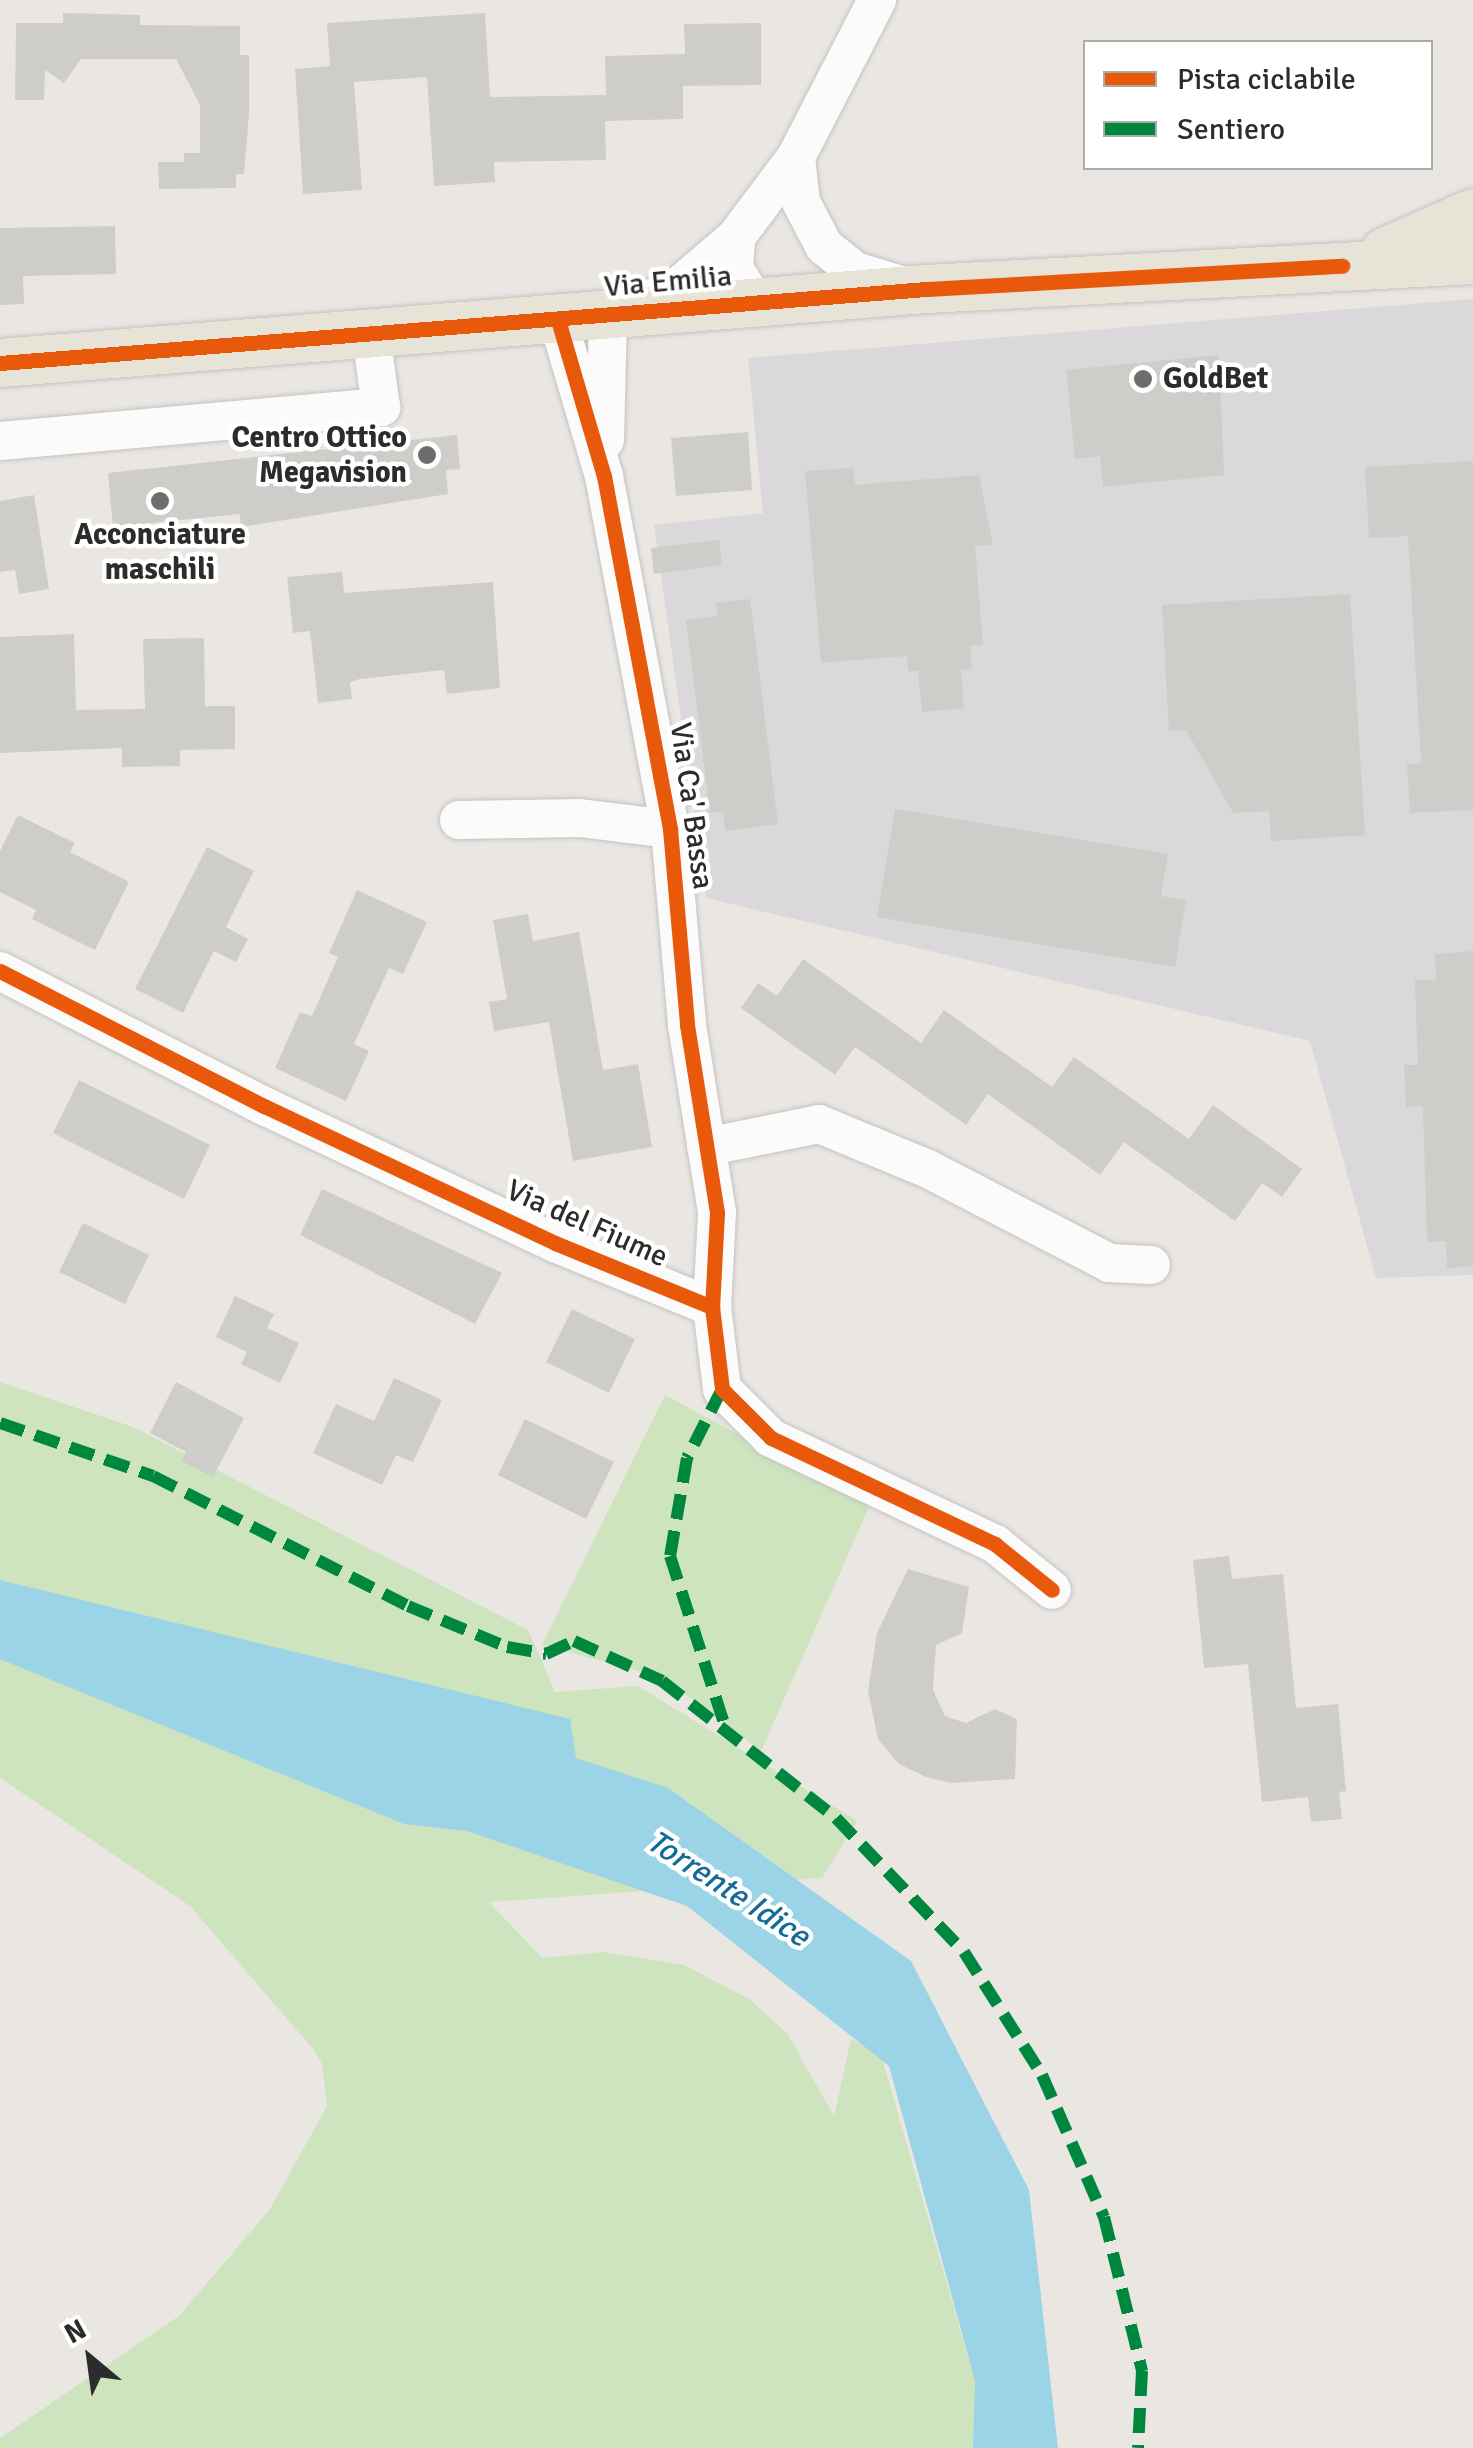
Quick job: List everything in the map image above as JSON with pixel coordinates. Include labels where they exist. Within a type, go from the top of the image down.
[{"type":"main road","name":"Via Emilia","points":[[1342,266],[1426,238],[1473,213]]},
{"type":"main road","name":"Via Emilia","points":[[0,363],[926,289],[1473,260]]},
{"type":"street","points":[[604,476],[608,314],[674,290],[736,237],[796,157],[877,0]]},
{"type":"street","points":[[796,157],[806,218],[835,259],[876,280],[926,289]]},
{"type":"street","points":[[736,237],[734,268],[755,302]]},
{"type":"street","name":"Via Ca' Bassa","points":[[558,320],[604,476],[670,829],[687,1025],[717,1213],[712,1307]]},
{"type":"street","points":[[0,441],[381,407],[370,335]]},
{"type":"street","name":"Via Ca' Bassa","points":[[458,820],[580,818],[670,829]]},
{"type":"street","name":"Via del Fiume","points":[[5,980],[555,1243],[712,1307]]},
{"type":"street","points":[[706,1147],[819,1124],[928,1169],[1109,1263],[1152,1265]]},
{"type":"street","points":[[712,1307],[722,1389],[771,1438],[995,1544],[1052,1590]]},
{"type":"shaded area","points":[[1473,299],[1473,1275],[1376,1278],[1310,1041],[706,898],[654,525],[763,513],[748,358]]},
{"type":"green space","points":[[0,1382],[133,1427],[528,1630],[555,1692],[638,1686],[857,1821],[822,1878],[489,1902],[542,1958],[603,1952],[684,1965],[749,1999],[787,2033],[834,2116],[851,2039],[881,2055],[992,2440],[1040,2448],[0,2448],[0,2438],[179,2316],[270,2209],[327,2106],[322,2064],[313,2049],[190,1906],[0,1778]]},
{"type":"green space","points":[[665,1395],[870,1505],[761,1751],[662,1677],[542,1645]]},
{"type":"water","name":"Torrente Idice","points":[[0,1580],[570,1719],[576,1758],[668,1788],[911,1961],[1029,2190],[1058,2448],[973,2448],[975,2381],[889,2066],[687,1906],[467,1831],[404,1824],[0,1659]]},
{"type":"building","points":[[63,13],[140,15],[140,25],[240,26],[240,55],[249,55],[249,114],[244,174],[236,174],[236,188],[159,189],[158,162],[184,162],[184,153],[200,153],[200,105],[176,59],[81,59],[64,83],[45,70],[44,100],[15,100],[16,23],[63,23]]},
{"type":"building","points":[[485,13],[490,97],[606,95],[605,56],[685,54],[684,24],[761,23],[761,85],[683,86],[683,119],[605,121],[606,160],[494,162],[495,182],[434,186],[427,77],[354,82],[362,190],[303,194],[295,69],[330,66],[327,23]]},
{"type":"building","points":[[115,226],[116,274],[23,276],[24,304],[0,305],[0,228]]},
{"type":"building","points":[[1219,355],[1224,475],[1103,487],[1100,456],[1075,459],[1066,370]]},
{"type":"building","points":[[748,432],[752,490],[676,496],[671,438]]},
{"type":"building","points":[[457,435],[460,469],[446,470],[448,494],[241,527],[240,514],[113,527],[108,473]]},
{"type":"building","points":[[1473,461],[1473,810],[1410,813],[1407,764],[1421,763],[1408,536],[1369,538],[1365,467]]},
{"type":"building","points":[[853,468],[855,485],[979,475],[993,545],[975,546],[983,645],[970,646],[972,669],[961,670],[964,708],[922,712],[918,671],[908,671],[907,656],[821,663],[805,471]]},
{"type":"building","points":[[34,495],[49,589],[19,594],[15,570],[0,572],[0,501]]},
{"type":"building","points":[[719,540],[722,565],[654,574],[651,548]]},
{"type":"building","points":[[342,572],[344,593],[493,582],[500,688],[447,694],[444,670],[360,679],[350,682],[352,699],[318,703],[310,631],[293,633],[287,577]]},
{"type":"building","points":[[1350,594],[1365,835],[1271,841],[1269,811],[1233,813],[1186,730],[1169,731],[1162,605]]},
{"type":"building","points":[[750,599],[778,824],[725,831],[723,812],[710,813],[686,620],[717,616],[716,603]]},
{"type":"building","points":[[74,634],[76,710],[145,709],[143,639],[204,638],[205,706],[235,706],[235,749],[180,750],[180,766],[122,767],[122,748],[0,753],[0,637]]},
{"type":"building","points":[[895,809],[1168,854],[1161,896],[1186,900],[1175,967],[877,917]]},
{"type":"building","points":[[18,815],[75,843],[70,852],[129,882],[95,950],[32,919],[36,910],[0,892],[0,851]]},
{"type":"building","points":[[207,847],[254,871],[226,927],[248,939],[236,962],[214,951],[183,1013],[135,989]]},
{"type":"building","points":[[357,890],[427,922],[403,974],[389,968],[354,1044],[369,1051],[346,1101],[275,1068],[300,1012],[312,1016],[338,957],[329,953]]},
{"type":"building","points":[[528,914],[533,941],[579,932],[603,1070],[638,1064],[652,1147],[573,1161],[549,1022],[494,1031],[489,1002],[507,999],[493,920]]},
{"type":"building","points":[[1473,951],[1473,1266],[1447,1268],[1446,1241],[1427,1242],[1423,1106],[1406,1107],[1404,1065],[1418,1065],[1415,980],[1436,980],[1435,954]]},
{"type":"building","points":[[803,959],[921,1043],[944,1010],[1052,1087],[1074,1057],[1189,1139],[1213,1105],[1302,1169],[1282,1197],[1262,1183],[1235,1221],[1124,1142],[1100,1175],[988,1094],[966,1125],[855,1047],[835,1075],[741,1008],[758,983],[777,996]]},
{"type":"building","points":[[79,1080],[210,1145],[184,1199],[53,1133]]},
{"type":"building","points":[[322,1189],[502,1273],[475,1324],[300,1235]]},
{"type":"building","points":[[83,1223],[149,1255],[125,1304],[59,1272]]},
{"type":"building","points":[[235,1296],[274,1314],[267,1328],[299,1343],[280,1383],[241,1364],[247,1352],[216,1337]]},
{"type":"building","points":[[572,1309],[635,1339],[609,1393],[546,1362]]},
{"type":"building","points":[[394,1378],[442,1400],[413,1462],[396,1455],[382,1485],[313,1453],[336,1404],[374,1421]]},
{"type":"building","points":[[176,1382],[244,1418],[213,1477],[182,1461],[186,1452],[150,1433]]},
{"type":"building","points":[[525,1419],[614,1462],[586,1519],[498,1475]]},
{"type":"building","points":[[1229,1556],[1232,1579],[1283,1574],[1296,1708],[1338,1704],[1346,1791],[1339,1792],[1342,1819],[1311,1822],[1308,1797],[1262,1802],[1248,1664],[1204,1668],[1193,1560]]},
{"type":"building","points":[[908,1569],[969,1587],[962,1633],[936,1645],[933,1690],[945,1716],[966,1723],[995,1709],[1017,1719],[1015,1779],[951,1783],[926,1777],[899,1764],[878,1739],[868,1691],[877,1633]]},
{"type":"marked path","points":[[722,1389],[687,1458],[670,1556],[727,1733]]},
{"type":"marked path","points":[[0,1423],[153,1476],[408,1606],[507,1647],[546,1654],[574,1641],[662,1681],[836,1818],[964,1952],[1042,2075],[1104,2217],[1142,2371],[1138,2448]]},
{"type":"cycle path","points":[[0,363],[926,289],[1342,266]]},
{"type":"cycle path","points":[[558,320],[604,476],[670,829],[687,1025],[717,1213],[712,1307]]},
{"type":"cycle path","points":[[0,971],[264,1106],[555,1243],[712,1307],[722,1389],[771,1438],[995,1544],[1052,1590]]},
{"type":"place","name":"GoldBet","points":[[1143,379]]},
{"type":"place","name":"Centro Ottico Megavision","points":[[427,455]]},
{"type":"place","name":"Acconciature maschili","points":[[160,501]]}]
